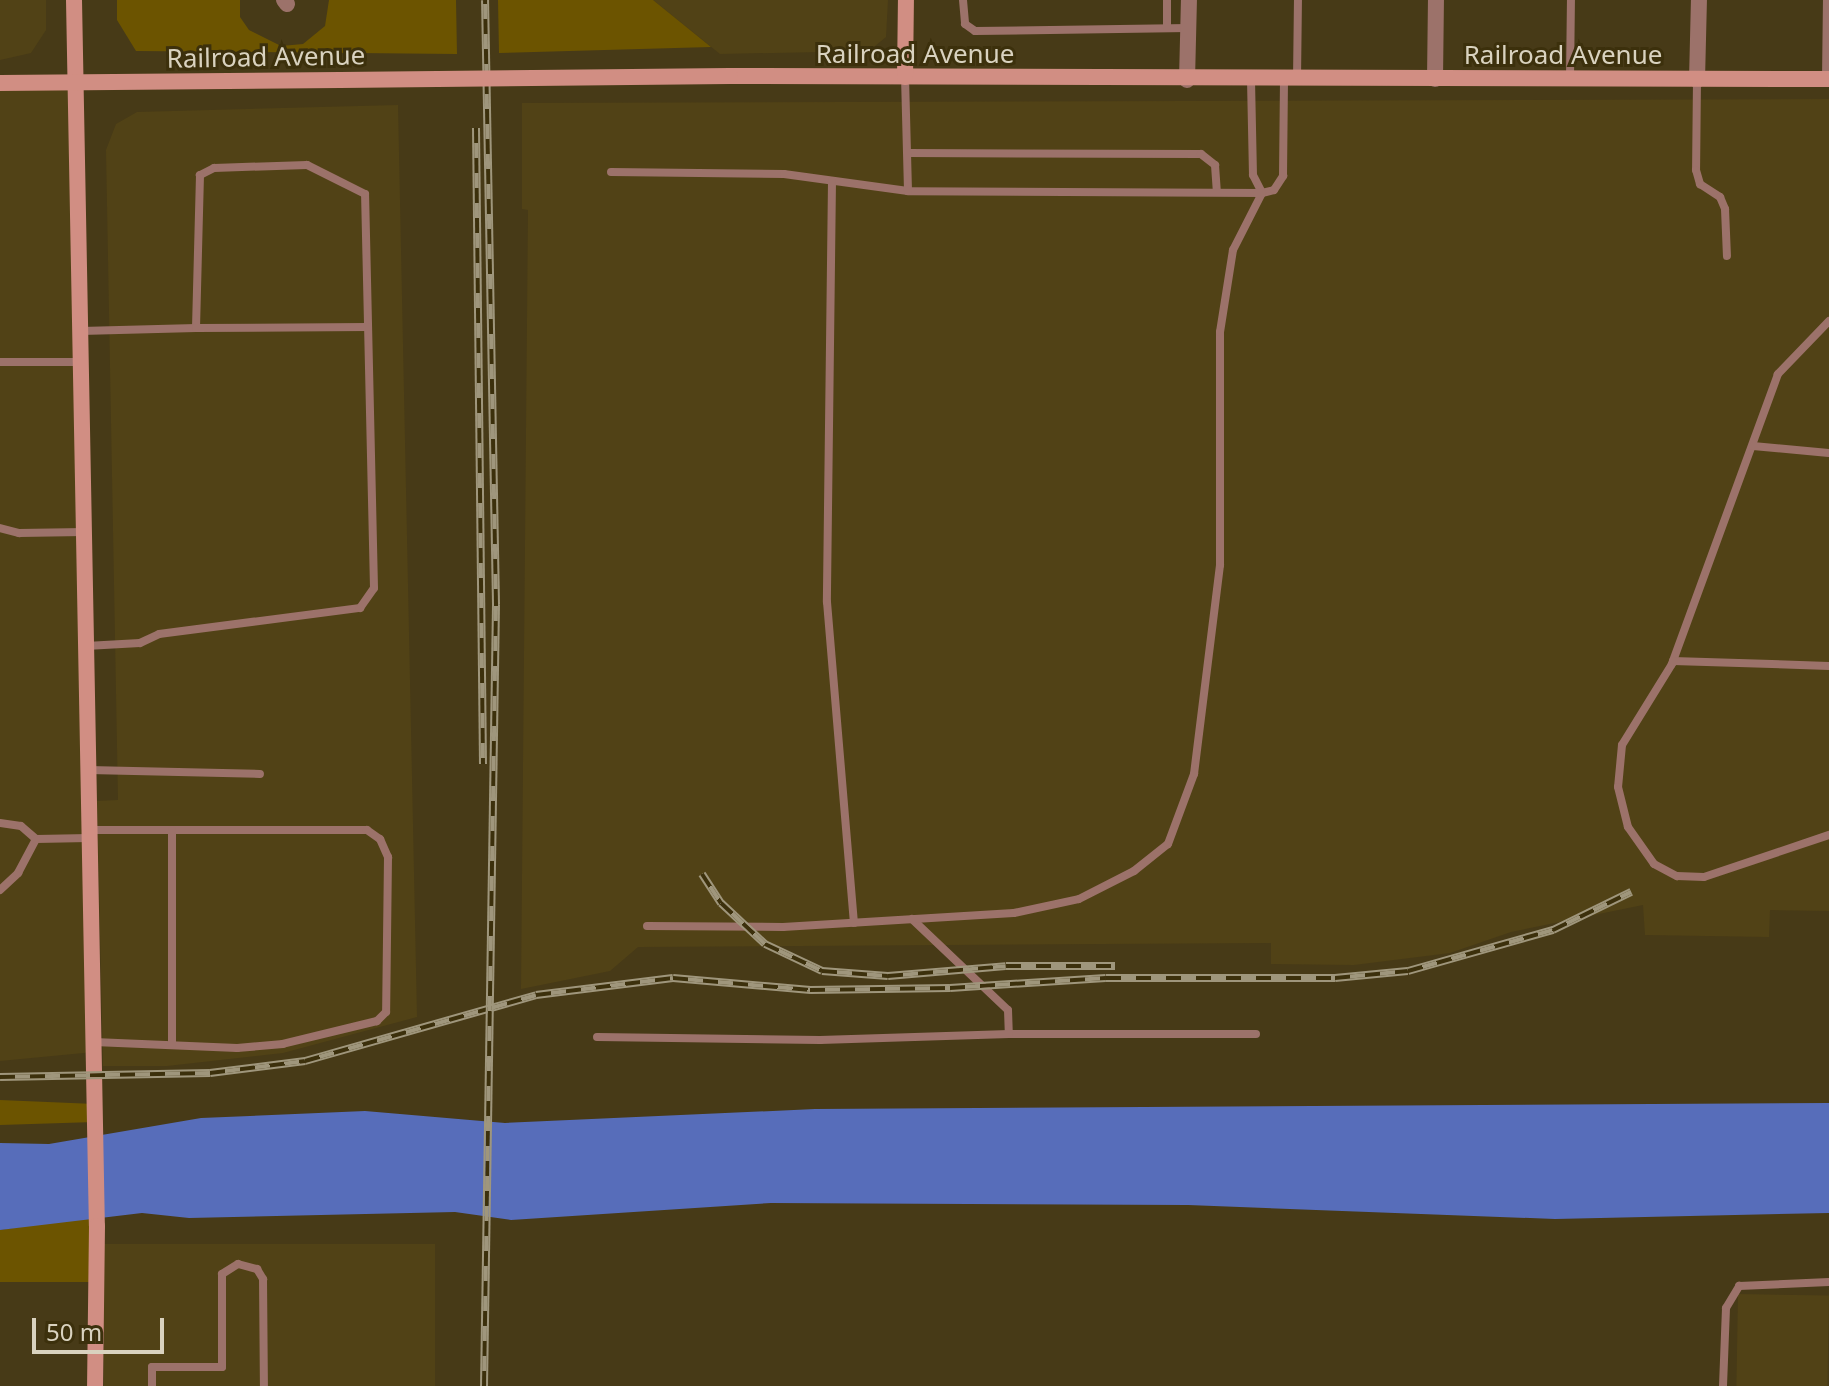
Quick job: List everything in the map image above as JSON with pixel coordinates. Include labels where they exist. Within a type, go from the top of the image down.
[{"type":"street","points":[[74,0],[97,1226],[95,1386]]},
{"type":"street","points":[[905,77],[906,0]]},
{"type":"street","points":[[1187,80],[1189,0]]},
{"type":"street","points":[[1435,79],[1436,0]]},
{"type":"street","points":[[1697,80],[1699,0]]},
{"type":"street","name":"Railroad Avenue","points":[[0,83],[730,76],[1187,80],[1827,79]]},
{"type":"lane","points":[[963,0],[965,24],[982,32],[1188,28]]},
{"type":"lane","points":[[1167,0],[1167,28]]},
{"type":"lane","points":[[611,172],[784,174],[908,191],[1262,193],[1274,190],[1283,176],[1298,0]]},
{"type":"lane","points":[[1570,79],[1571,0]]},
{"type":"lane","points":[[1827,0],[1827,79]]},
{"type":"lane","points":[[905,77],[908,191]]},
{"type":"lane","points":[[1251,80],[1253,175],[1262,193]]},
{"type":"lane","points":[[1697,80],[1696,170],[1700,184],[1720,197],[1725,209],[1727,256]]},
{"type":"lane","points":[[908,153],[1201,154],[1215,165],[1217,191]]},
{"type":"lane","points":[[86,646],[140,643],[159,634],[360,608],[374,588],[365,194],[307,165],[214,168],[200,175],[196,328]]},
{"type":"lane","points":[[832,181],[827,602],[854,923]]},
{"type":"lane","points":[[647,926],[854,923],[1014,913],[1079,899],[1134,871],[1168,844],[1194,774],[1220,565],[1220,332],[1233,250],[1262,193]]},
{"type":"lane","points":[[1829,321],[1778,374],[1673,661],[1622,745],[1618,787],[1628,827],[1654,864],[1677,876],[1704,877],[1829,835]]},
{"type":"lane","points":[[80,331],[368,327]]},
{"type":"lane","points":[[0,362],[81,362]]},
{"type":"lane","points":[[1753,446],[1829,453]]},
{"type":"lane","points":[[0,528],[19,533],[84,532]]},
{"type":"lane","points":[[1673,661],[1829,666]]},
{"type":"lane","points":[[89,770],[260,774]]},
{"type":"lane","points":[[0,823],[21,826],[36,839],[172,830],[367,830],[380,839],[388,857],[386,1012],[377,1021],[283,1044],[94,1042]]},
{"type":"lane","points":[[172,830],[172,1045]]},
{"type":"lane","points":[[0,890],[18,873],[36,839]]},
{"type":"lane","points":[[912,919],[1008,1010],[1009,1034]]},
{"type":"lane","points":[[597,1037],[820,1040],[1009,1034],[1256,1034]]},
{"type":"lane","points":[[152,1386],[152,1367],[222,1367],[222,1274],[238,1264],[257,1269],[263,1279],[264,1386]]},
{"type":"lane","points":[[1723,1386],[1726,1308],[1739,1286],[1829,1282]]},
{"type":"shaded area","points":[[0,0],[46,0],[46,30],[31,53],[0,60]]},
{"type":"shaded area","points":[[117,0],[240,0],[240,17],[249,30],[281,46],[303,44],[325,26],[329,0],[456,0],[457,54],[136,51],[117,20]]},
{"type":"shaded area","points":[[498,0],[653,0],[711,47],[499,53]]},
{"type":"shaded area","points":[[653,0],[888,0],[886,37],[869,51],[720,54]]},
{"type":"shaded area","points":[[0,83],[76,83],[94,1052],[0,1061]]},
{"type":"shaded area","points":[[1829,99],[1829,911],[1770,910],[1769,937],[1645,935],[1643,905],[1511,932],[1450,953],[1354,965],[1271,964],[1271,943],[638,947],[610,971],[521,989],[528,210],[522,209],[522,103]]},
{"type":"shaded area","points":[[398,105],[417,1017],[283,1053],[167,1066],[103,1066],[97,801],[118,800],[106,150],[116,124],[137,112]]},
{"type":"shaded area","points":[[0,1100],[95,1104],[95,1122],[0,1125]]},
{"type":"shaded area","points":[[97,1215],[94,1282],[0,1282],[0,1230]]},
{"type":"shaded area","points":[[104,1244],[435,1244],[435,1386],[104,1386]]},
{"type":"shaded area","points":[[1738,1294],[1829,1296],[1827,1386],[1736,1386]]},
{"type":"water","points":[[1829,1103],[1829,1213],[1555,1219],[1188,1205],[771,1203],[511,1220],[455,1212],[189,1218],[142,1213],[0,1230],[0,1143],[49,1144],[201,1118],[365,1111],[505,1123],[815,1109]]},
{"type":"railway","points":[[484,1386],[496,604],[485,0]]},
{"type":"railway","points":[[476,128],[483,764]]},
{"type":"railway","points":[[702,874],[721,903],[765,944],[822,971],[888,976],[1006,966],[1115,966]]},
{"type":"railway","points":[[0,1077],[210,1073],[305,1061],[536,995],[673,978],[810,990],[950,988],[1106,978],[1335,978],[1408,971],[1553,930],[1631,892]]}]
